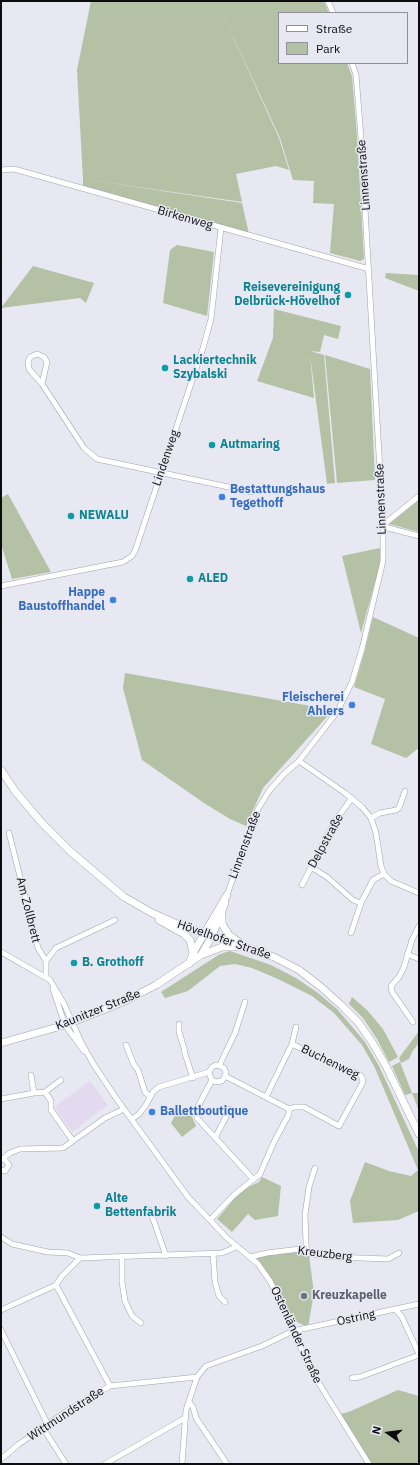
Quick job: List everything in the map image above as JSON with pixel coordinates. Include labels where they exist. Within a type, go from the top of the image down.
[{"type":"main road","name":"Hövelhofer Straße","points":[[1,770],[15,791],[41,822],[71,852],[124,897],[152,913],[205,934],[274,957],[299,970],[322,987],[358,1022],[372,1042],[386,1066],[419,1134]]},
{"type":"main road","points":[[201,955],[212,936],[227,895]]},
{"type":"main road","points":[[189,964],[193,953],[227,895]]},
{"type":"main road","points":[[222,912],[222,924],[229,936],[245,947]]},
{"type":"main road","points":[[152,913],[160,921],[184,934],[190,940],[193,953]]},
{"type":"main road","points":[[201,955],[222,947],[245,947]]},
{"type":"main road","name":"Kaunitzer Straße","points":[[1,1043],[65,1025],[125,1001],[156,985],[201,955]]},
{"type":"street","points":[[328,1],[333,12]]},
{"type":"street","name":"Linnenstraße","points":[[227,895],[250,827],[258,809],[269,791],[298,761],[337,712],[352,682],[362,649],[383,561],[383,525],[361,138],[356,75],[352,64]]},
{"type":"street","name":"Birkenweg","points":[[1,170],[14,168],[369,269]]},
{"type":"street","name":"Lindenweg","points":[[1,586],[123,562],[132,556],[135,551],[203,348],[211,319],[221,228]]},
{"type":"street","points":[[42,384],[47,362],[44,356],[37,354],[30,357],[28,362],[29,369],[42,384],[84,448],[97,459],[252,492]]},
{"type":"street","points":[[419,496],[383,525],[388,528],[419,536]]},
{"type":"street","points":[[298,761],[352,798],[362,807],[371,818],[376,833],[381,866],[384,874],[391,881],[419,893]]},
{"type":"street","points":[[371,818],[380,813],[399,808],[405,791]]},
{"type":"street","name":"Delpstraße","points":[[302,885],[335,821],[352,798]]},
{"type":"street","name":"Am Zollbrett","points":[[9,833],[38,948],[46,961],[46,977]]},
{"type":"street","points":[[311,866],[327,877],[352,900],[362,903]]},
{"type":"street","points":[[351,933],[362,903],[373,880],[384,874]]},
{"type":"street","points":[[46,961],[56,948],[115,920]]},
{"type":"street","points":[[413,1022],[392,992],[391,986],[399,978],[412,940],[419,926]]},
{"type":"street","points":[[1,952],[46,977],[64,1004],[72,1022]]},
{"type":"street","points":[[407,954],[419,959]]},
{"type":"street","points":[[52,984],[65,1025]]},
{"type":"street","points":[[220,1066],[235,1033],[245,1002]]},
{"type":"street","name":"Ostenländer Straße","points":[[72,1022],[94,1065]]},
{"type":"street","points":[[179,1024],[179,1032],[193,1078]]},
{"type":"street","name":"Ostenländer Straße","points":[[65,1025],[188,1197],[226,1238],[258,1264],[280,1301],[310,1369],[369,1464]]},
{"type":"street","name":"Buchenweg","points":[[266,1097],[292,1044],[296,1027]]},
{"type":"street","name":"Buchenweg","points":[[289,1109],[304,1107],[339,1126],[363,1082],[362,1077],[359,1074],[339,1067],[292,1044]]},
{"type":"street","points":[[126,1045],[134,1065],[138,1070],[146,1092],[150,1097]]},
{"type":"street","points":[[132,1119],[139,1114],[153,1092],[160,1088],[209,1072],[212,1067],[216,1065],[224,1068],[226,1072],[222,1081],[216,1082],[212,1080],[209,1072]]},
{"type":"street","points":[[31,1075],[34,1093]]},
{"type":"street","points":[[210,1220],[234,1195],[260,1174],[274,1142],[289,1114],[289,1109],[225,1076]]},
{"type":"street","points":[[1,1099],[46,1092],[61,1080]]},
{"type":"street","points":[[212,1080],[196,1110],[196,1114],[199,1120],[253,1180]]},
{"type":"street","points":[[46,1092],[50,1101],[51,1110],[73,1141]]},
{"type":"street","points":[[215,1138],[230,1108]]},
{"type":"street","points":[[1,1160],[10,1153],[20,1149],[63,1148],[105,1118],[124,1109]]},
{"type":"street","points":[[1,1160],[5,1160],[9,1165],[6,1171],[1,1170]]},
{"type":"street","points":[[308,1253],[306,1244],[305,1215],[309,1188],[315,1168]]},
{"type":"street","points":[[150,1210],[166,1256]]},
{"type":"street","points":[[1,1237],[12,1244],[48,1252],[68,1253],[80,1258],[213,1254],[222,1253],[236,1246]]},
{"type":"street","name":"Kreuzberg","points":[[250,1257],[300,1249],[308,1253],[334,1257],[388,1258],[399,1253]]},
{"type":"street","points":[[213,1254],[215,1282],[219,1296],[225,1302]]},
{"type":"street","points":[[122,1257],[122,1282],[125,1301],[132,1316],[141,1323]]},
{"type":"street","points":[[1,1310],[56,1285],[62,1276],[80,1258]]},
{"type":"street","points":[[56,1285],[110,1386]]},
{"type":"street","name":"Ostring","points":[[293,1331],[419,1304]]},
{"type":"street","points":[[352,1378],[360,1377],[419,1355],[402,1317],[395,1309]]},
{"type":"street","points":[[1,1330],[46,1426],[66,1464]]},
{"type":"street","points":[[182,1464],[184,1418],[197,1377],[206,1366],[262,1346],[293,1331]]},
{"type":"street","name":"Wittmundstraße","points":[[1,1459],[19,1444],[67,1411],[110,1386],[197,1377]]},
{"type":"street","points":[[189,1402],[193,1407],[196,1418],[227,1464]]},
{"type":"street","points":[[105,1464],[184,1418]]},
{"type":"shaded area","points":[[90,1081],[108,1105],[72,1132],[54,1107]]},
{"type":"green space","points":[[91,1],[324,1],[329,12],[278,12],[278,64],[347,64],[352,76],[364,259],[360,261],[330,253],[334,204],[313,203],[314,181],[293,180],[280,138],[219,6],[279,138],[289,170],[276,166],[236,174],[242,202],[83,179],[77,70]]},
{"type":"green space","points":[[83,179],[242,203],[249,234],[83,188]]},
{"type":"green space","points":[[177,245],[214,252],[207,316],[163,303],[170,250]]},
{"type":"green space","points":[[33,266],[94,283],[86,303],[80,298],[1,308]]},
{"type":"green space","points":[[386,273],[419,275],[419,291],[385,278]]},
{"type":"green space","points":[[274,309],[341,326],[338,339],[324,335],[320,352],[310,351],[324,355],[335,483],[327,484],[310,355],[314,398],[257,381],[273,338]]},
{"type":"green space","points":[[325,355],[370,369],[375,480],[337,483]]},
{"type":"green space","points":[[8,494],[51,572],[12,579],[1,544],[1,498]]},
{"type":"green space","points":[[419,500],[419,532],[389,524]]},
{"type":"green space","points":[[380,548],[380,564],[361,633],[342,556]]},
{"type":"green space","points":[[373,617],[419,638],[419,748],[406,758],[371,744],[385,699],[354,687]]},
{"type":"green space","points":[[125,673],[333,710],[263,788],[246,826],[230,819],[204,803],[142,760],[123,688]]},
{"type":"green space","points":[[230,951],[271,965],[296,978],[318,993],[337,1009],[365,1042],[379,1066],[419,1152],[419,1211],[398,1220],[353,1223],[350,1201],[365,1162],[389,1171],[411,1176],[418,1170],[375,1068],[362,1045],[334,1013],[312,996],[278,979],[252,968],[235,964],[220,966],[188,991],[165,998],[161,992],[220,954]]},
{"type":"green space","points":[[352,997],[367,1010],[383,1029],[398,1057],[389,1062],[377,1039],[363,1018],[349,1004]]},
{"type":"green space","points":[[419,1031],[419,1043],[409,1059],[401,1063],[399,1058]]},
{"type":"green space","points":[[400,1062],[412,1093],[405,1095],[392,1066]]},
{"type":"green space","points":[[412,1093],[419,1093],[419,1111]]},
{"type":"green space","points":[[188,1108],[196,1126],[182,1137],[171,1123],[177,1112]]},
{"type":"green space","points":[[262,1177],[281,1186],[278,1216],[255,1220],[248,1214],[232,1232],[217,1219],[242,1190],[259,1182]]},
{"type":"green space","points":[[295,1251],[309,1255],[314,1293],[308,1327],[292,1320],[275,1285],[256,1257]]},
{"type":"green space","points":[[398,1390],[419,1396],[419,1464],[372,1464],[341,1414]]},
{"type":"place","name":"Reisevereinigung Delbrück-Hövelhof","points":[[348,295]]},
{"type":"place","name":"Lackiertechnik Szybalski","points":[[165,368]]},
{"type":"place","name":"Autmaring","points":[[212,445]]},
{"type":"place","name":"Bestattungshaus Tegethoff","points":[[222,497]]},
{"type":"place","name":"NEWALU","points":[[71,516]]},
{"type":"place","name":"ALED","points":[[190,579]]},
{"type":"place","name":"Happe Baustoffhandel","points":[[113,600]]},
{"type":"place","name":"Fleischerei Ahlers","points":[[352,705]]},
{"type":"place","name":"B. Grothoff","points":[[74,963]]},
{"type":"place","name":"Ballettboutique","points":[[152,1112]]},
{"type":"place","name":"Alte Bettenfabrik","points":[[97,1206]]},
{"type":"place","name":"Kreuzkapelle","points":[[304,1296]]}]
